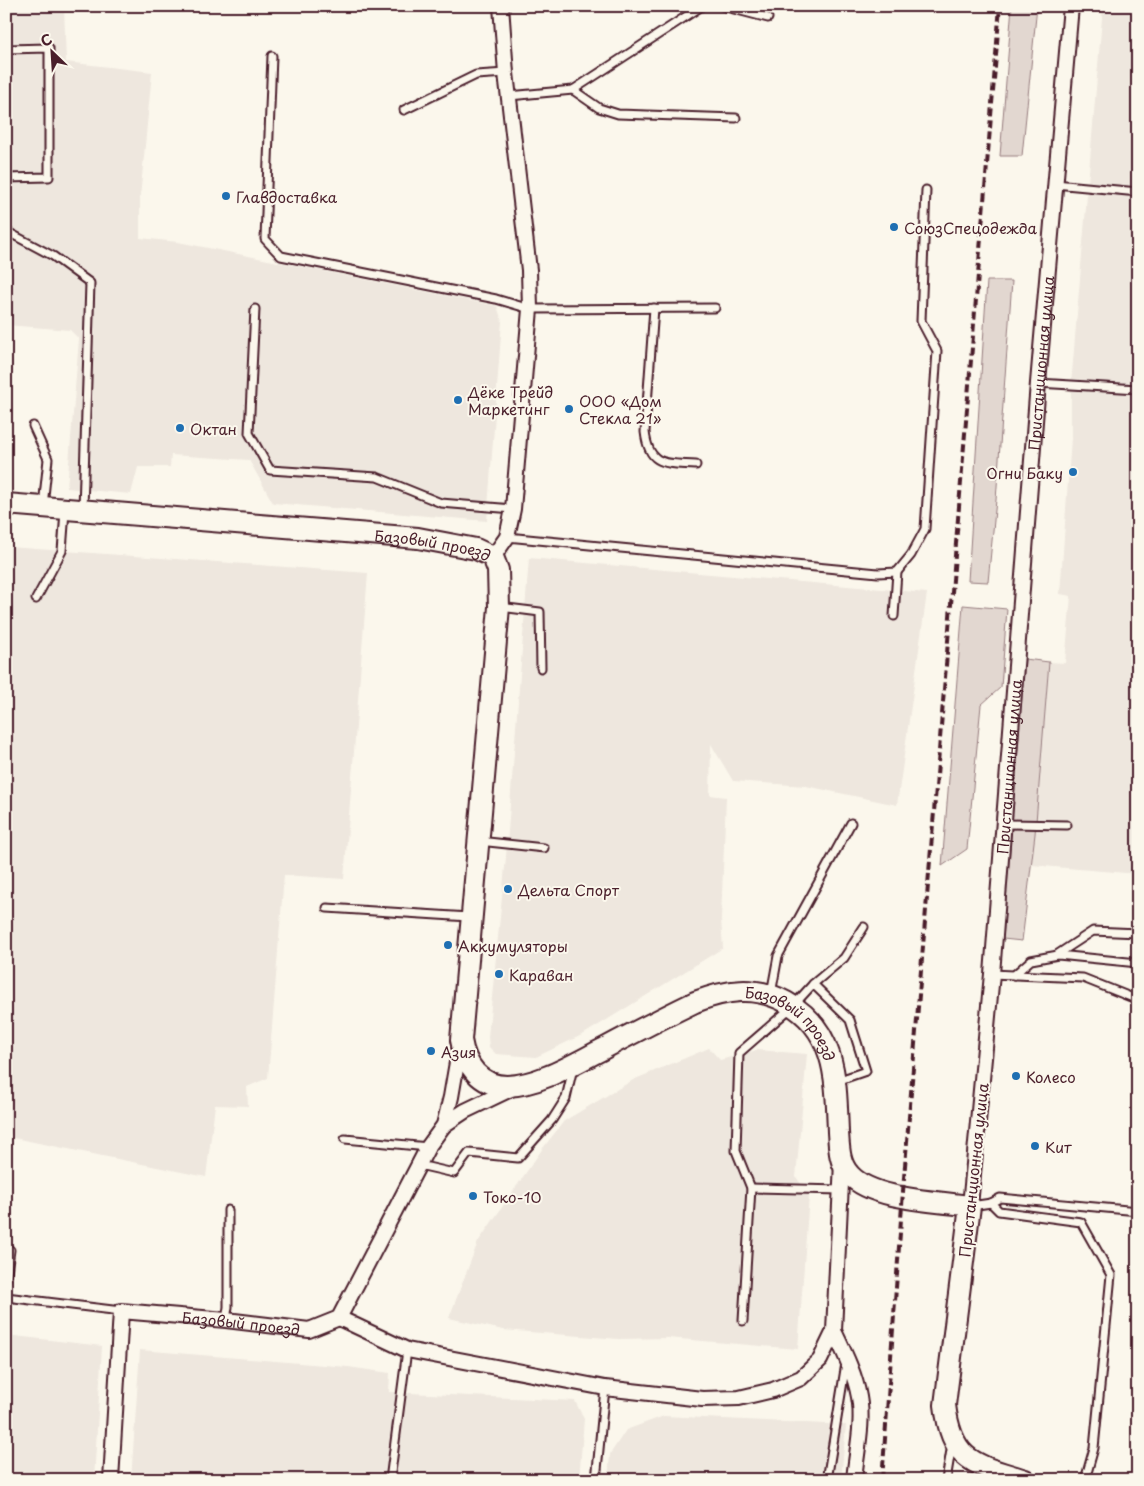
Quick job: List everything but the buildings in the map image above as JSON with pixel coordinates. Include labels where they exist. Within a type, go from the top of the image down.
[{"type":"street","points":[[492,558],[507,537],[513,509],[530,308],[529,270],[506,73],[501,6]]},
{"type":"street","name":"Пристанционная улица","points":[[1025,1480],[969,1460],[953,1441],[948,1426],[945,1405],[970,1206],[992,974],[1038,383],[1071,6]]},
{"type":"street","name":"Базовый проезд","points":[[6,504],[426,539],[476,549],[492,558],[498,570],[499,607],[473,917],[461,1040],[452,1096],[444,1125],[418,1165],[339,1318],[309,1330],[226,1320],[121,1311]]},
{"type":"street","name":"Базовый проезд","points":[[444,1125],[490,1098],[574,1063],[695,1002],[714,994],[754,990],[771,994],[793,1006],[810,1021],[822,1036],[831,1056],[836,1081],[842,1161]]},
{"type":"street","name":"Базовый проезд","points":[[461,1040],[468,1063],[482,1079],[507,1086],[523,1084]]},
{"type":"street","points":[[842,1161],[850,1175],[862,1184],[878,1191],[970,1206]]},
{"type":"street","points":[[339,1318],[406,1350],[605,1388],[702,1399],[739,1398],[773,1390],[801,1378],[820,1360],[834,1331],[842,1161]]},
{"type":"street","points":[[841,1190],[862,1184]]},
{"type":"street","points":[[111,1480],[121,1311]]},
{"type":"street","points":[[834,1331],[846,1358],[859,1397],[860,1412],[854,1480]]},
{"type":"lane","points":[[509,96],[573,90],[702,6]]},
{"type":"lane","points":[[722,6],[768,18]]},
{"type":"lane","points":[[6,49],[49,48],[49,177],[6,178]]},
{"type":"lane","points":[[272,56],[265,239],[280,256],[496,299],[530,308],[715,308]]},
{"type":"lane","points":[[404,110],[476,75],[506,73]]},
{"type":"lane","points":[[573,90],[599,108],[618,114],[736,118]]},
{"type":"lane","points":[[1056,184],[1138,192]]},
{"type":"lane","points":[[894,616],[897,572],[911,555],[924,529],[937,351],[920,321],[926,190]]},
{"type":"lane","points":[[6,231],[53,256],[90,283],[74,509],[62,552],[36,599]]},
{"type":"lane","points":[[654,308],[645,432],[647,448],[652,456],[666,463],[696,465]]},
{"type":"lane","points":[[255,309],[249,433],[270,470],[377,477],[441,503],[513,509]]},
{"type":"lane","points":[[1038,383],[1138,388]]},
{"type":"lane","points":[[33,426],[48,459],[43,507]]},
{"type":"lane","points":[[507,537],[878,573],[897,572]]},
{"type":"lane","points":[[499,607],[540,612],[541,668]]},
{"type":"lane","points":[[771,994],[778,956],[851,823]]},
{"type":"lane","points":[[1004,824],[1067,825]]},
{"type":"lane","points":[[479,841],[544,848]]},
{"type":"lane","points":[[327,908],[473,917]]},
{"type":"lane","points":[[743,1322],[751,1188],[736,1151],[740,1053],[844,958],[864,927]]},
{"type":"lane","points":[[1058,955],[1093,931],[1138,933]]},
{"type":"lane","points":[[1014,975],[1031,960],[1058,955],[1138,963]]},
{"type":"lane","points":[[992,974],[1083,978],[1138,1000]]},
{"type":"lane","points":[[814,984],[850,1020],[866,1071],[836,1081]]},
{"type":"lane","points":[[418,1165],[454,1173],[469,1153],[518,1158],[552,1120],[566,1098],[574,1063]]},
{"type":"lane","points":[[345,1139],[428,1147]]},
{"type":"lane","points":[[751,1188],[841,1190]]},
{"type":"lane","points":[[970,1206],[991,1203],[1000,1198],[1138,1211]]},
{"type":"lane","points":[[991,1203],[999,1211],[1081,1222],[1111,1275],[1094,1448],[1085,1480]]},
{"type":"lane","points":[[226,1320],[228,1307],[228,1210]]},
{"type":"lane","points":[[6,1280],[10,1250]]},
{"type":"lane","points":[[6,1297],[121,1311]]},
{"type":"lane","points":[[390,1480],[406,1350]]},
{"type":"lane","points":[[827,1480],[846,1358]]},
{"type":"lane","points":[[596,1480],[605,1388]]},
{"type":"lane","points":[[946,1480],[953,1441]]},
{"type":"shaded area","points":[[6,6],[64,6],[66,62],[152,72],[140,198],[140,238],[178,242],[497,306],[502,321],[487,521],[273,503],[249,460],[171,455],[170,467],[138,467],[131,494],[67,488],[79,339],[70,330],[6,325]]},
{"type":"shaded area","points":[[1012,6],[1037,6],[1022,156],[1000,156]]},
{"type":"shaded area","points":[[1103,6],[1138,6],[1138,874],[1031,865],[1049,662],[1065,663],[1071,596],[1060,594],[1071,438],[1071,385]]},
{"type":"shaded area","points":[[987,281],[1012,281],[988,582],[968,581]]},
{"type":"shaded area","points":[[6,543],[9,547],[368,573],[344,879],[284,875],[268,1078],[247,1087],[248,1106],[215,1105],[206,1177],[14,1138],[6,1128]]},
{"type":"shaded area","points":[[529,558],[927,593],[897,805],[806,786],[733,781],[711,744],[710,795],[726,797],[721,919],[723,948],[584,1034],[536,1057],[496,1054],[489,1047],[488,1037],[506,857]]},
{"type":"shaded area","points":[[963,605],[1007,609],[1001,687],[981,705],[967,849],[942,866]]},
{"type":"shaded area","points":[[1025,659],[1049,662],[1035,834],[1022,941],[1003,939]]},
{"type":"shaded area","points":[[709,1048],[720,1060],[757,1050],[807,1054],[796,1177],[809,1195],[798,1349],[668,1338],[619,1339],[503,1330],[449,1318],[478,1242],[564,1121],[633,1080]]},
{"type":"shaded area","points":[[6,1335],[102,1346],[94,1480],[6,1480]]},
{"type":"shaded area","points":[[140,1350],[348,1367],[390,1373],[389,1392],[575,1401],[584,1419],[579,1480],[131,1480]]},
{"type":"shaded area","points":[[664,1416],[846,1425],[841,1480],[608,1480],[610,1454],[626,1430]]},
{"type":"railway","points":[[882,1480],[904,1178],[1000,6]]},
{"type":"place","name":"Главдоставка","points":[[226,196]]},
{"type":"place","name":"СоюзСпецодежда","points":[[894,227]]},
{"type":"place","name":"Дёке Трейд Маркетинг","points":[[458,400]]},
{"type":"place","name":"ООО «Дом Стекла 21»","points":[[569,409]]},
{"type":"place","name":"Октан","points":[[180,428]]},
{"type":"place","name":"Огни Баку","points":[[1073,472]]},
{"type":"place","name":"Дельта Спорт","points":[[508,889]]},
{"type":"place","name":"Аккумуляторы","points":[[448,945]]},
{"type":"place","name":"Караван","points":[[499,974]]},
{"type":"place","name":"Азия","points":[[431,1051]]},
{"type":"place","name":"Колесо","points":[[1016,1076]]},
{"type":"place","name":"Кит","points":[[1035,1146]]},
{"type":"place","name":"Токо-10","points":[[473,1196]]}]
